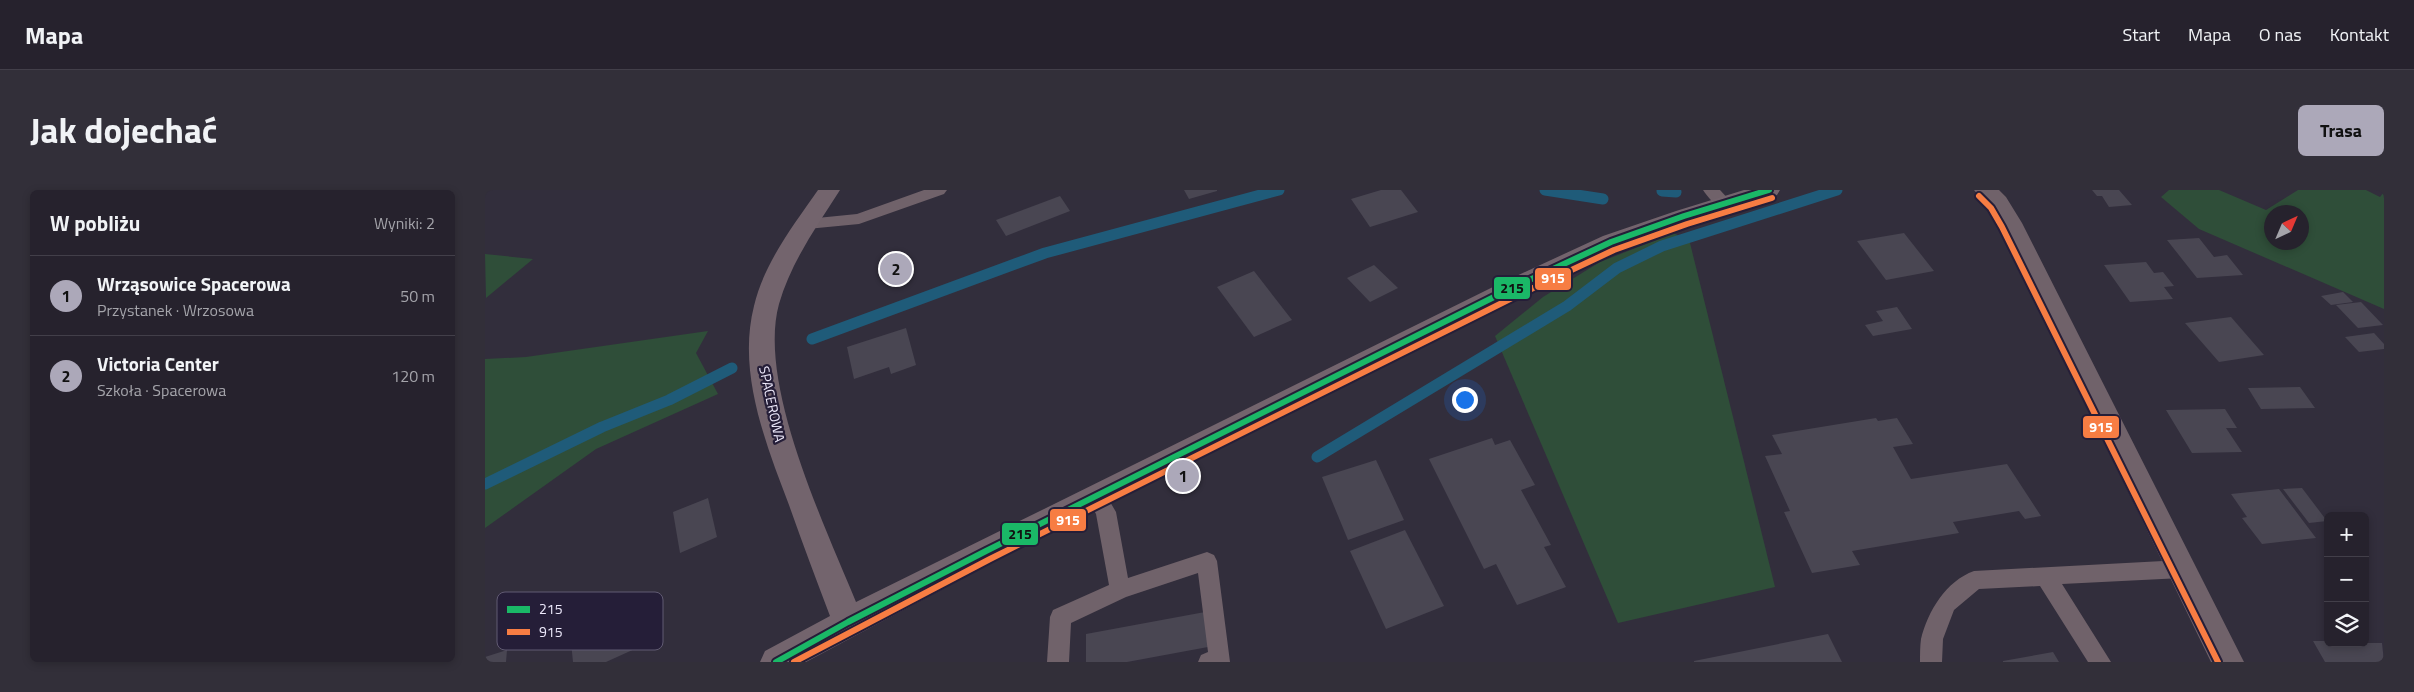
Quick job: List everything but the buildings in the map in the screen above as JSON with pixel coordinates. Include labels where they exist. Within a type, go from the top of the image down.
[{"type":"street","name":"SPACEROWA","points":[[829,190],[775,278],[766,308],[762,354],[767,391],[779,438],[848,622]]},
{"type":"street","points":[[776,662],[848,622],[1508,290],[1611,242],[1717,196],[1769,190]]},
{"type":"street","points":[[1985,190],[1998,202],[2010,223],[2227,662]]},
{"type":"lane","points":[[807,224],[859,219],[939,190]]},
{"type":"lane","points":[[1096,496],[1106,512],[1120,590]]},
{"type":"lane","points":[[1058,662],[1061,617],[1120,590],[1207,561],[1220,660],[1209,662]]},
{"type":"lane","points":[[1931,662],[1932,639],[1946,604],[1974,580],[2182,569]]},
{"type":"lane","points":[[2045,576],[2100,662]]},
{"type":"green space","points":[[2169,190],[2219,190],[2264,209],[2264,250],[2309,250],[2309,205],[2274,205],[2298,190],[2366,190],[2380,197],[2384,192],[2384,309],[2199,229],[2161,197]]},
{"type":"green space","points":[[1674,233],[1690,243],[1775,587],[1618,623],[1495,336],[1543,297],[1600,262]]},
{"type":"green space","points":[[485,254],[533,259],[486,298]]},
{"type":"green space","points":[[708,331],[696,353],[718,394],[596,449],[485,528],[485,359],[526,357]]},
{"type":"waterway","points":[[812,339],[1045,253],[1279,190]]},
{"type":"waterway","points":[[1545,190],[1603,199]]},
{"type":"waterway","points":[[1317,457],[1567,306],[1617,268],[1662,246],[1837,190]]},
{"type":"waterway","points":[[1662,191],[1676,192]]},
{"type":"waterway","points":[[485,484],[602,427],[669,400],[732,368]]},
{"type":"transit line","name":"215","points":[[776,662],[848,622],[986,551],[1508,290],[1611,242],[1684,216],[1769,190]]},
{"type":"transit line","name":"915","points":[[1979,196],[1991,208],[2002,227],[2218,662]]},
{"type":"transit line","name":"915","points":[[794,662],[990,559],[1512,298],[1614,250],[1687,224],[1772,198]]},
{"type":"place","name":"Victoria Center","points":[[896,269]]},
{"type":"place","name":"Wrząsowice Spacerowa","points":[[1183,476]]}]
